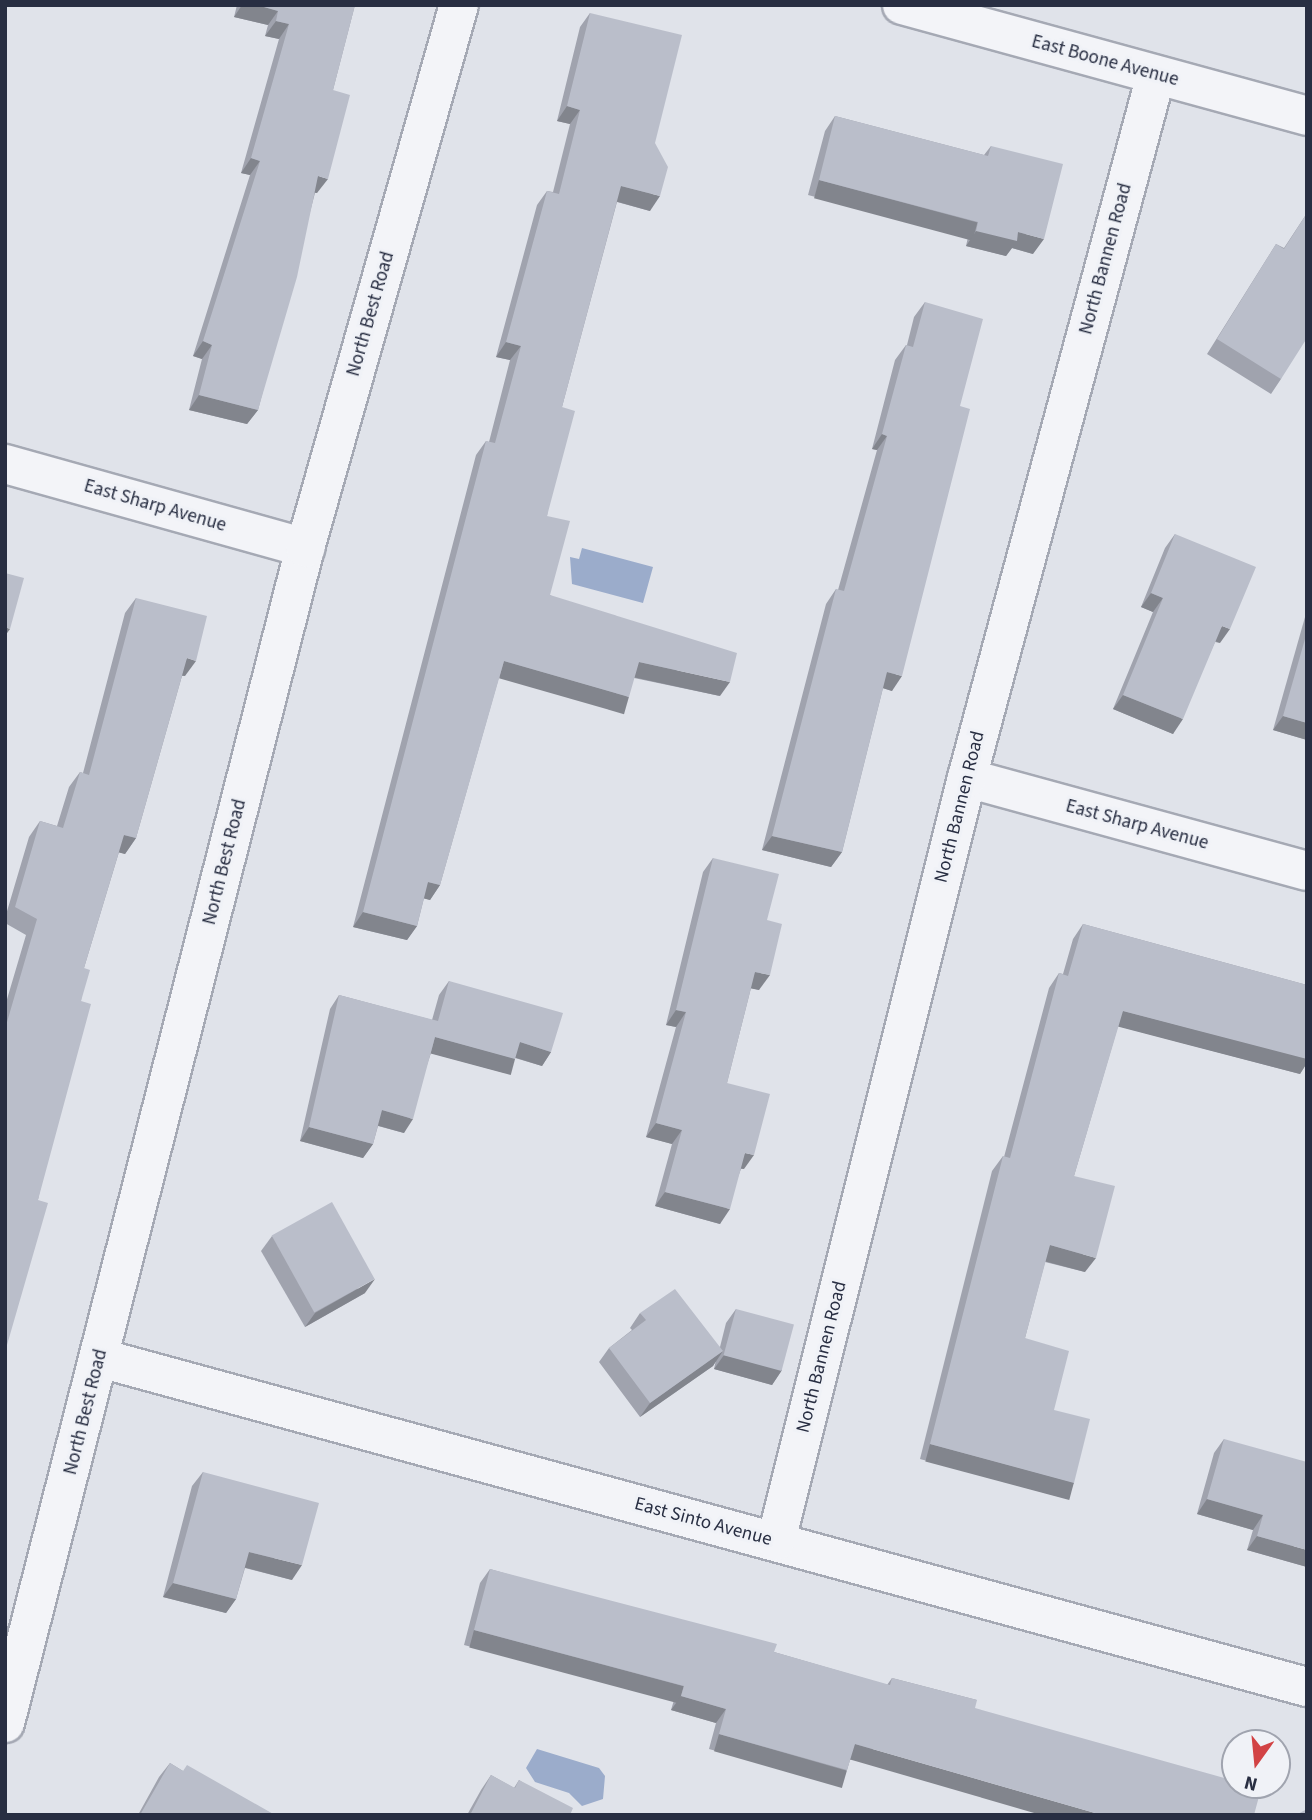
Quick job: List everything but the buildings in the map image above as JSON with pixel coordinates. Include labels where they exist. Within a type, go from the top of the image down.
[{"type":"street","name":"North Best Road","points":[[5,1723],[305,548],[459,5]]},
{"type":"street","name":"East Boone Avenue","points":[[902,5],[1307,116]]},
{"type":"street","name":"North Bannen Road","points":[[776,1541],[967,778],[1156,75]]},
{"type":"street","name":"East Sharp Avenue","points":[[5,464],[305,548]]},
{"type":"street","name":"East Sharp Avenue","points":[[967,778],[1307,871]]},
{"type":"street","name":"East Sinto Avenue","points":[[100,1358],[1307,1686]]},
{"type":"water","points":[[582,548],[653,567],[643,603],[572,584],[570,557],[579,559]]},
{"type":"water","points":[[537,1749],[599,1768],[605,1776],[603,1799],[582,1806],[569,1793],[535,1782],[526,1768]]}]
